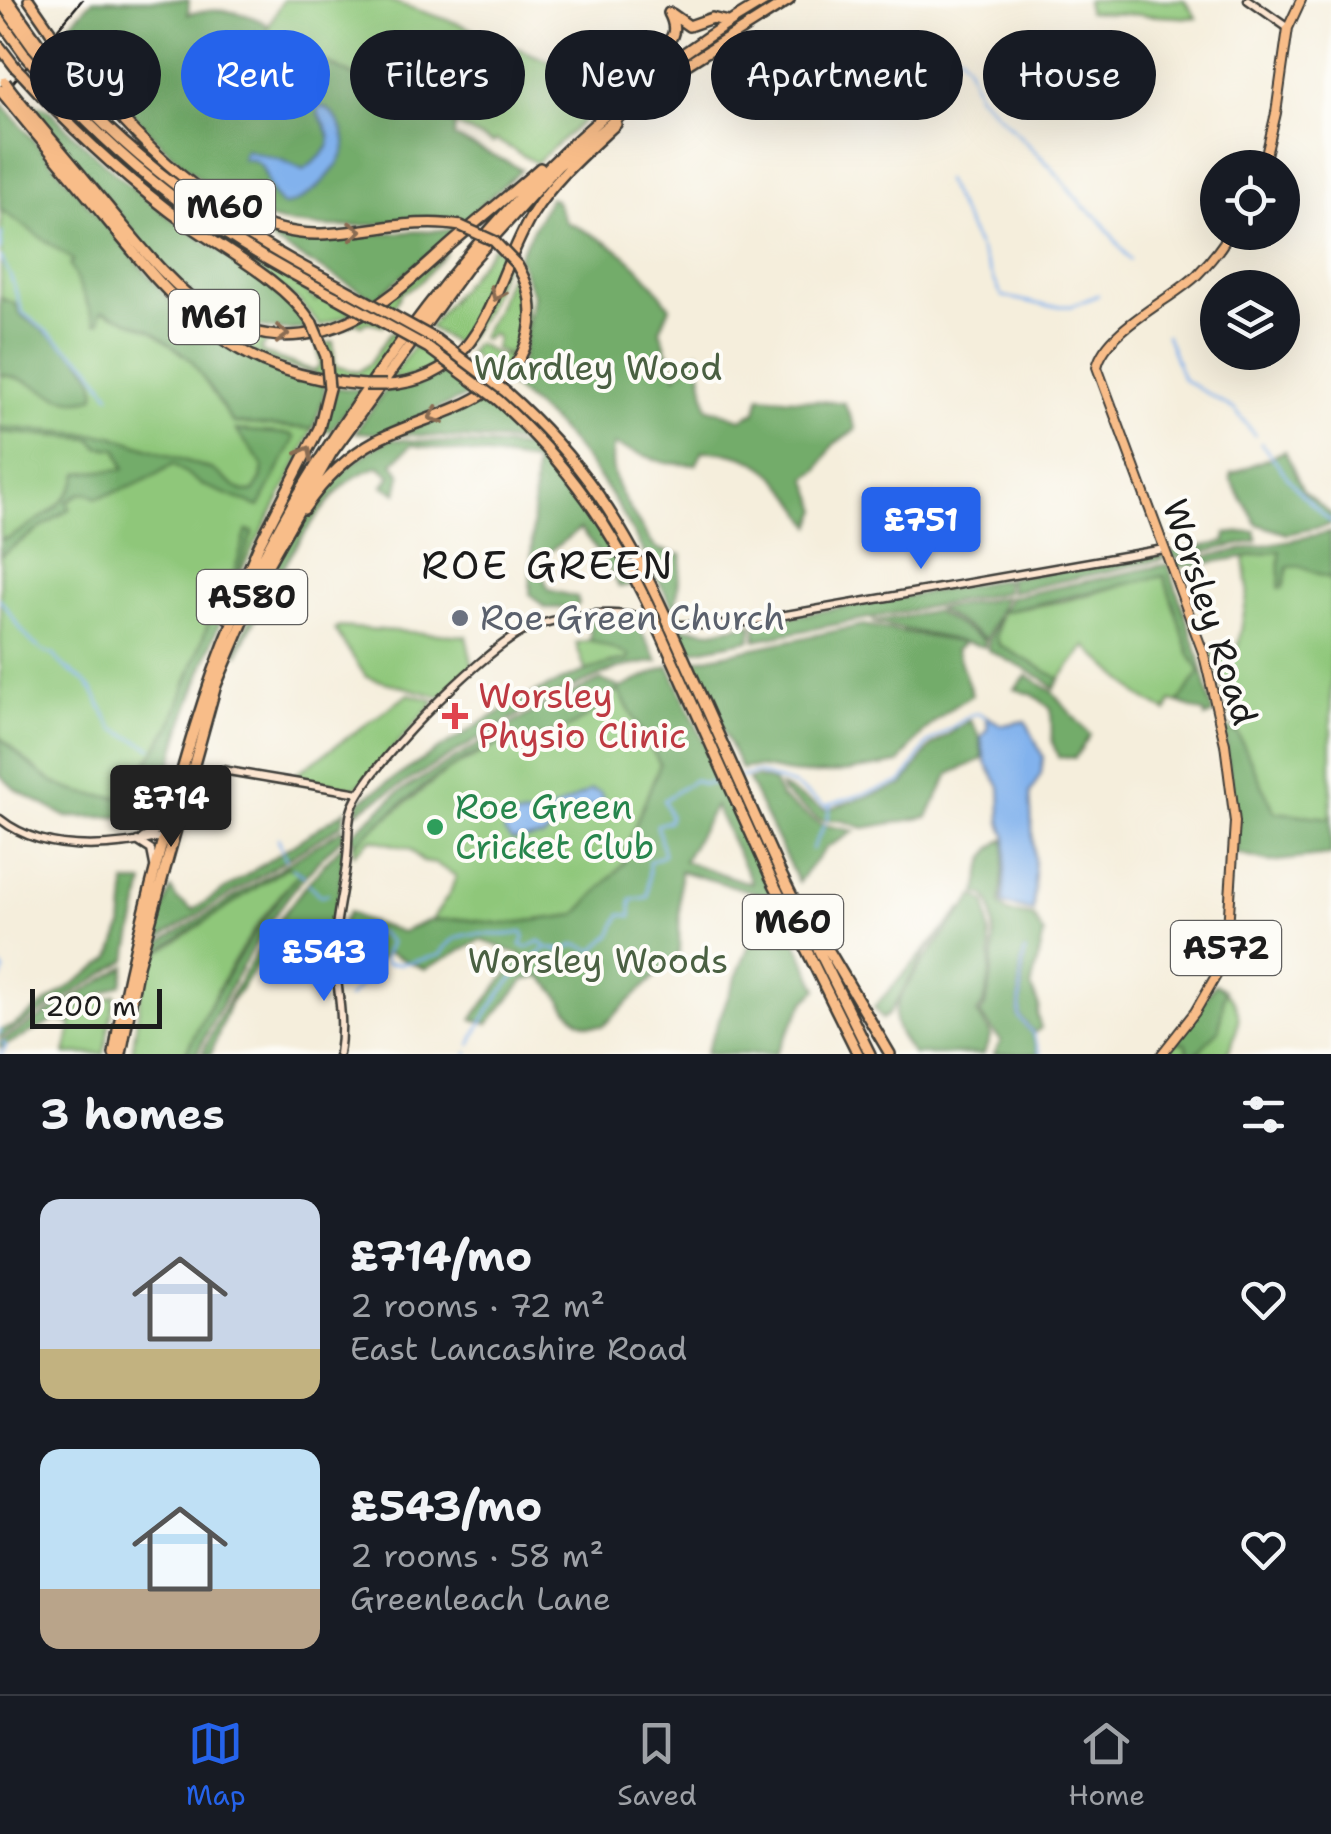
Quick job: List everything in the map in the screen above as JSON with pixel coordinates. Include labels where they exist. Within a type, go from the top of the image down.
[{"type":"highway","name":"M60","points":[[4,0],[30,45]]},
{"type":"highway","name":"M60","points":[[4,0],[30,44]]},
{"type":"highway","name":"M60","points":[[29,0],[106,99],[157,151],[200,188],[245,218],[278,230],[312,234],[420,224],[461,226],[494,240],[517,265],[530,294],[531,320],[526,344],[508,374],[480,397],[376,441],[332,474],[306,506],[253,595]]},
{"type":"highway","name":"A580","points":[[691,48],[766,0]]},
{"type":"highway","name":"A580","points":[[691,62],[788,0]]},
{"type":"highway","points":[[674,30],[670,12],[689,26],[712,18],[728,22]]},
{"type":"highway","name":"M60","points":[[0,20],[30,47]]},
{"type":"highway","name":"M60","points":[[0,47],[75,130],[138,186],[279,288],[312,323],[326,356],[329,388],[319,428],[248,572],[225,626],[214,669]]},
{"type":"highway","name":"M61","points":[[4,87],[158,283],[205,327],[237,348],[282,369],[319,379],[386,385],[410,382],[438,371],[471,342],[538,206]]},
{"type":"highway","name":"M61","points":[[4,87],[176,286],[206,311],[242,328],[274,335],[306,334],[350,321],[382,303],[480,219]]},
{"type":"highway","name":"M60","points":[[90,120],[118,154],[176,202],[262,259],[338,292]]},
{"type":"highway","name":"M60","points":[[99,120],[184,194],[502,396],[554,455],[590,501],[662,622],[723,762],[730,790],[858,1054]]},
{"type":"highway","name":"A580","points":[[480,219],[596,120]]},
{"type":"highway","name":"A580","points":[[142,934],[164,837],[190,776],[216,685],[253,595],[290,522],[332,452],[478,253],[566,159],[614,120]]},
{"type":"highway","name":"A580","points":[[538,206],[566,171],[621,120]]},
{"type":"highway","name":"A580","points":[[118,1054],[142,934],[214,669],[250,584],[297,494],[426,306],[488,231],[591,124]]},
{"type":"highway","points":[[488,231],[502,202]]},
{"type":"highway","name":"M60","points":[[723,762],[742,790],[870,1054]]},
{"type":"highway","name":"M60","points":[[780,872],[890,1054]]},
{"type":"main road","points":[[1267,150],[1288,28],[1301,0]]},
{"type":"main road","name":"Worsley Road","points":[[1162,1054],[1221,968],[1236,822],[1215,694],[1097,373],[1099,360],[1120,334],[1198,274],[1217,250]]},
{"type":"street","points":[[1248,0],[1288,28]]},
{"type":"street","points":[[338,1054],[343,1014],[335,954],[351,809],[358,793],[442,700],[521,632],[596,614],[728,625],[1165,551]]},
{"type":"street","points":[[137,841],[159,830],[178,802],[219,771],[358,793]]},
{"type":"street","points":[[190,776],[195,783],[204,782]]},
{"type":"street","points":[[0,818],[22,832],[53,843],[104,845],[164,837]]},
{"type":"street","points":[[137,841],[154,856],[150,886]]},
{"type":"green space","points":[[93,0],[189,0],[188,14],[219,10],[249,16],[268,25],[266,30],[181,30],[181,120],[330,120],[330,65],[350,74],[350,120],[445,120],[455,125],[454,137],[522,169],[467,222],[433,219],[330,227],[274,220],[229,200],[202,181],[138,120],[161,120],[161,30],[64,30]]},
{"type":"green space","points":[[283,0],[387,0],[473,30],[350,30],[350,74],[330,65],[330,30],[267,30]]},
{"type":"green space","points":[[1086,0],[1184,0],[1197,18],[1088,12]]},
{"type":"green space","points":[[525,51],[545,60],[545,120],[584,120],[536,163],[496,140],[493,143],[445,120],[525,120]]},
{"type":"green space","points":[[1,102],[180,312],[248,357],[325,385],[310,435],[210,642],[157,817],[67,817],[15,789],[0,775]]},
{"type":"green space","points":[[1,102],[180,312],[248,357],[325,385],[313,429],[233,423],[191,360],[151,330],[104,311],[96,324],[70,265],[73,260],[0,209]]},
{"type":"green space","points":[[42,120],[59,120],[169,217],[266,284],[307,329],[275,330],[220,313],[155,257]]},
{"type":"green space","points":[[94,144],[226,246],[294,282],[316,301],[320,297],[311,291],[354,313],[320,326],[300,302],[174,211]]},
{"type":"green space","name":"Wardley Wood","points":[[550,197],[566,222],[625,255],[670,307],[660,330],[676,376],[698,352],[707,407],[741,419],[756,412],[760,396],[844,403],[856,429],[833,445],[818,470],[807,478],[819,510],[812,526],[780,482],[756,462],[723,452],[703,451],[696,465],[666,463],[614,445],[613,471],[617,483],[650,541],[657,549],[682,555],[675,612],[623,516],[577,448],[505,382],[521,362],[533,295],[518,257]]},
{"type":"green space","points":[[459,229],[375,299],[263,236],[266,231],[318,237]]},
{"type":"green space","points":[[494,246],[507,258],[485,312],[461,348],[429,327]]},
{"type":"green space","points":[[447,252],[420,282],[402,293],[383,325],[357,322],[314,341],[269,339],[261,349],[314,371],[320,366],[318,346],[333,342],[335,366],[358,372],[370,363],[391,332],[401,338],[370,381],[334,378],[333,372],[325,372],[325,377],[273,362],[245,349],[251,335],[309,336],[358,318]]},
{"type":"green space","points":[[513,266],[525,298],[524,329],[518,351],[504,353],[494,349],[497,338],[491,333],[484,340],[480,338]]},
{"type":"green space","points":[[0,298],[16,304],[20,314],[82,362],[91,373],[94,397],[70,400],[0,375]]},
{"type":"green space","points":[[476,343],[497,355],[516,356],[499,377],[468,353]]},
{"type":"green space","points":[[414,346],[442,363],[417,375],[388,381]]},
{"type":"green space","points":[[453,367],[481,390],[380,434],[355,432],[385,390],[417,385]]},
{"type":"green space","points":[[333,387],[362,390],[331,431],[321,430]]},
{"type":"green space","points":[[485,398],[533,443],[400,434]]},
{"type":"green space","points":[[0,427],[112,436],[213,470],[247,492],[253,492],[261,479],[263,465],[236,430],[290,434],[295,438],[259,507],[202,485],[173,464],[117,492],[96,498],[88,493],[79,494],[67,502],[70,508],[0,556],[0,539],[9,538],[51,511],[68,495],[79,473],[124,469],[117,449],[98,447],[92,439],[0,432]]},
{"type":"green space","points":[[391,439],[536,448],[592,517],[631,585],[619,587],[605,560],[580,529],[542,557],[539,567],[549,590],[577,597],[579,604],[573,608],[545,608],[530,594],[535,462],[411,445],[393,463],[401,475],[397,493],[383,486],[391,476],[379,466],[355,477],[335,494],[303,536],[238,654],[235,652],[278,561],[316,502],[363,455]]},
{"type":"green space","points":[[1285,451],[1303,491],[1331,514],[1331,525],[1287,534],[1257,524],[1231,481],[1231,474]]},
{"type":"green space","points":[[247,530],[253,532],[181,727],[161,804],[142,817],[67,817],[15,789],[0,775],[0,737],[55,783],[85,793],[125,797],[171,725],[216,602],[234,572]]},
{"type":"green space","points":[[1255,531],[1257,541],[1172,559],[1170,552],[1226,542],[1226,534]]},
{"type":"green space","points":[[1331,532],[1331,579],[1299,566],[1288,567],[1283,588],[1279,588],[1280,551],[1177,568],[1174,563]]},
{"type":"green space","points":[[1281,551],[1280,588],[1288,567],[1299,566],[1331,579],[1331,818],[1275,813],[1238,734],[1210,649],[1237,652],[1248,590],[1244,557]]},
{"type":"green space","points":[[1160,554],[1165,559],[1011,592],[1008,578]]},
{"type":"green space","points":[[1168,564],[1198,653],[1213,714],[1205,718],[1205,713],[1178,703],[1200,672],[1190,655],[1164,576],[1001,612],[1010,597]]},
{"type":"green space","points":[[1164,576],[1190,655],[1200,672],[1178,703],[1171,701],[1167,712],[1140,696],[1086,646],[1060,679],[1000,645],[996,638],[1001,612],[1064,601]]},
{"type":"green space","points":[[1005,579],[1007,592],[755,640],[757,622]]},
{"type":"green space","points":[[1005,597],[986,639],[937,609]]},
{"type":"green space","points":[[934,611],[985,641],[985,647],[872,622]]},
{"type":"green space","points":[[999,616],[999,645],[1060,679],[1054,689],[1044,679],[988,650]]},
{"type":"green space","points":[[603,618],[638,626],[658,661],[618,668],[540,702],[355,813],[360,801],[490,718],[562,681],[628,660],[629,655],[590,640],[590,620]]},
{"type":"green space","points":[[753,623],[750,640],[688,652],[678,627],[712,631]]},
{"type":"green space","points":[[863,625],[964,643],[956,649],[972,695],[931,724],[899,763],[815,774],[741,769],[692,661]]},
{"type":"green space","points":[[339,627],[466,636],[473,667],[441,697],[366,677],[335,630]]},
{"type":"green space","points":[[590,640],[629,655],[629,660],[586,673],[576,643]]},
{"type":"green space","name":"Worsley Woods","points":[[669,666],[818,989],[806,1000],[775,1054],[705,1054],[760,918],[757,893],[680,871],[679,954],[603,1026],[574,1017],[541,977],[525,980],[488,1024],[472,1019],[522,955],[481,940],[425,969],[388,953],[377,961],[341,954],[343,922],[349,912],[402,932],[427,921],[460,919],[505,924],[576,915],[624,863],[628,843],[660,764],[618,690],[562,731],[496,746],[469,758],[417,791],[355,844],[351,835],[399,792],[541,707],[601,680],[621,688]],"holes":[[[715,806],[752,883],[684,861]]]},
{"type":"green space","points":[[1027,675],[1051,691],[1090,735],[1075,758],[1058,757],[1052,741],[1051,708],[1033,695],[1015,689]]},
{"type":"green space","points":[[617,689],[660,764],[628,843],[624,863],[576,915],[505,924],[460,919],[431,921],[450,893],[456,876],[436,864],[423,862],[410,849],[371,839],[354,854],[353,844],[447,771],[500,744],[559,733],[598,708]]},
{"type":"green space","points":[[409,694],[436,701],[362,783],[354,788],[290,778]]},
{"type":"green space","points":[[970,720],[979,735],[983,759],[949,774],[928,817],[864,828],[843,821],[820,820],[784,794],[781,787],[825,810],[903,785],[931,746]]},
{"type":"green space","points":[[1224,725],[1238,734],[1275,812],[1331,818],[1331,855],[1269,862],[1237,854]]},
{"type":"green space","points":[[756,777],[774,782],[781,798],[820,824],[855,831],[826,848],[798,882],[748,780]]},
{"type":"green space","points":[[346,810],[342,824],[150,945],[171,889],[177,899],[193,910]]},
{"type":"green space","points":[[343,828],[344,836],[278,910],[226,995],[197,1054],[185,1054],[237,960],[300,872],[287,867],[153,955],[156,946]]},
{"type":"green space","points":[[1006,839],[1000,905],[1007,912],[1033,916],[1044,935],[1031,987],[1039,1006],[1041,1028],[1034,1033],[1020,1016],[1025,950],[1018,1017],[1032,1034],[1040,1054],[994,1054],[1001,1041],[980,1014],[988,993],[994,943],[990,903],[977,894],[978,886],[988,854]]},
{"type":"green space","points":[[345,842],[336,927],[285,927],[230,1003],[211,1054],[202,1054],[231,997],[264,942],[302,890]]},
{"type":"green space","points":[[287,867],[300,872],[265,914],[236,958],[185,1054],[132,1054],[145,962]]},
{"type":"green space","points":[[126,883],[144,883],[127,960],[0,1038],[0,1030],[11,1027],[111,958],[122,927]]},
{"type":"green space","points":[[974,896],[986,902],[990,945],[990,976],[977,1013],[991,1034],[984,1054],[913,1054],[898,1029],[897,1007],[914,975]]},
{"type":"green space","points":[[963,908],[926,952],[889,1014],[882,1019],[874,1007]]},
{"type":"green space","points":[[126,966],[122,984],[80,1005],[70,1023],[56,1020],[0,1048],[0,1042]]},
{"type":"green space","points":[[1215,984],[1237,1007],[1236,1034],[1227,1054],[1165,1054]]},
{"type":"green space","points":[[1215,984],[1225,990],[1219,1030],[1196,1054],[1189,1054],[1185,1043],[1175,1042]]},
{"type":"green space","points":[[101,994],[104,1001],[115,995],[104,1054],[65,1054],[75,1009]]},
{"type":"water","points":[[330,111],[344,138],[340,159],[319,186],[290,204],[282,205],[270,190],[261,166],[254,160],[242,159],[245,150],[304,170],[329,145],[321,120],[330,120]]},
{"type":"water","points":[[986,716],[1002,725],[1026,721],[1043,757],[1041,774],[1030,793],[1033,911],[1003,904],[1007,838],[1001,823],[1000,787],[986,763],[981,738],[988,729]]},
{"type":"water","points":[[591,790],[600,792],[605,801],[574,809],[544,837],[512,841],[504,832],[506,822],[513,817],[542,815]]},
{"type":"waterway","points":[[963,59],[978,95],[1098,217],[1130,260]]},
{"type":"waterway","points":[[945,180],[1002,296],[1047,306],[1072,306],[1098,295]]},
{"type":"waterway","points":[[0,250],[2,233]]},
{"type":"waterway","points":[[0,257],[23,313],[89,365],[110,395]]},
{"type":"waterway","points":[[1166,335],[1183,379],[1235,410],[1255,435]]},
{"type":"waterway","points":[[1261,443],[1299,492],[1331,522]]},
{"type":"waterway","points":[[0,599],[29,640],[54,655],[89,686],[114,729],[152,748]]},
{"type":"waterway","points":[[729,780],[757,773],[795,786],[825,806],[902,782],[928,743],[971,715],[979,713],[987,718]]},
{"type":"waterway","points":[[348,926],[366,939],[379,932],[390,942],[384,956],[385,963],[392,964],[440,955],[457,938],[477,934],[523,932],[521,945],[527,948],[540,941],[547,948],[564,951],[577,945],[594,950],[611,935],[621,914],[631,916],[631,900],[648,897],[649,862],[664,855],[657,825],[669,821],[664,800],[694,780],[703,784],[722,782]]},
{"type":"waterway","points":[[827,820],[830,807]]},
{"type":"waterway","points":[[812,849],[825,824]]},
{"type":"waterway","points":[[278,838],[286,860]]},
{"type":"waterway","points":[[293,869],[304,876]]},
{"type":"waterway","points":[[309,884],[320,896],[328,894]]},
{"type":"waterway","points":[[471,1045],[502,992],[545,949]]},
{"type":"waterway","points":[[1025,952],[1019,1017],[1033,1034],[1041,1054]]},
{"type":"waterway","points":[[0,966],[5,971],[0,981]]},
{"type":"waterway","points":[[348,998],[376,970]]},
{"type":"waterway","points":[[1,1054],[6,1047],[3,1042]]},
{"type":"railway","points":[[0,98],[82,0]]},
{"type":"place","name":"Roe Green Church","points":[[460,618]]},
{"type":"place","name":"Worsley Physio Clinic","points":[[455,716]]},
{"type":"place","name":"Roe Green Cricket Club","points":[[435,827]]},
{"type":"district","name":"ROE GREEN","points":[[548,565]]}]
